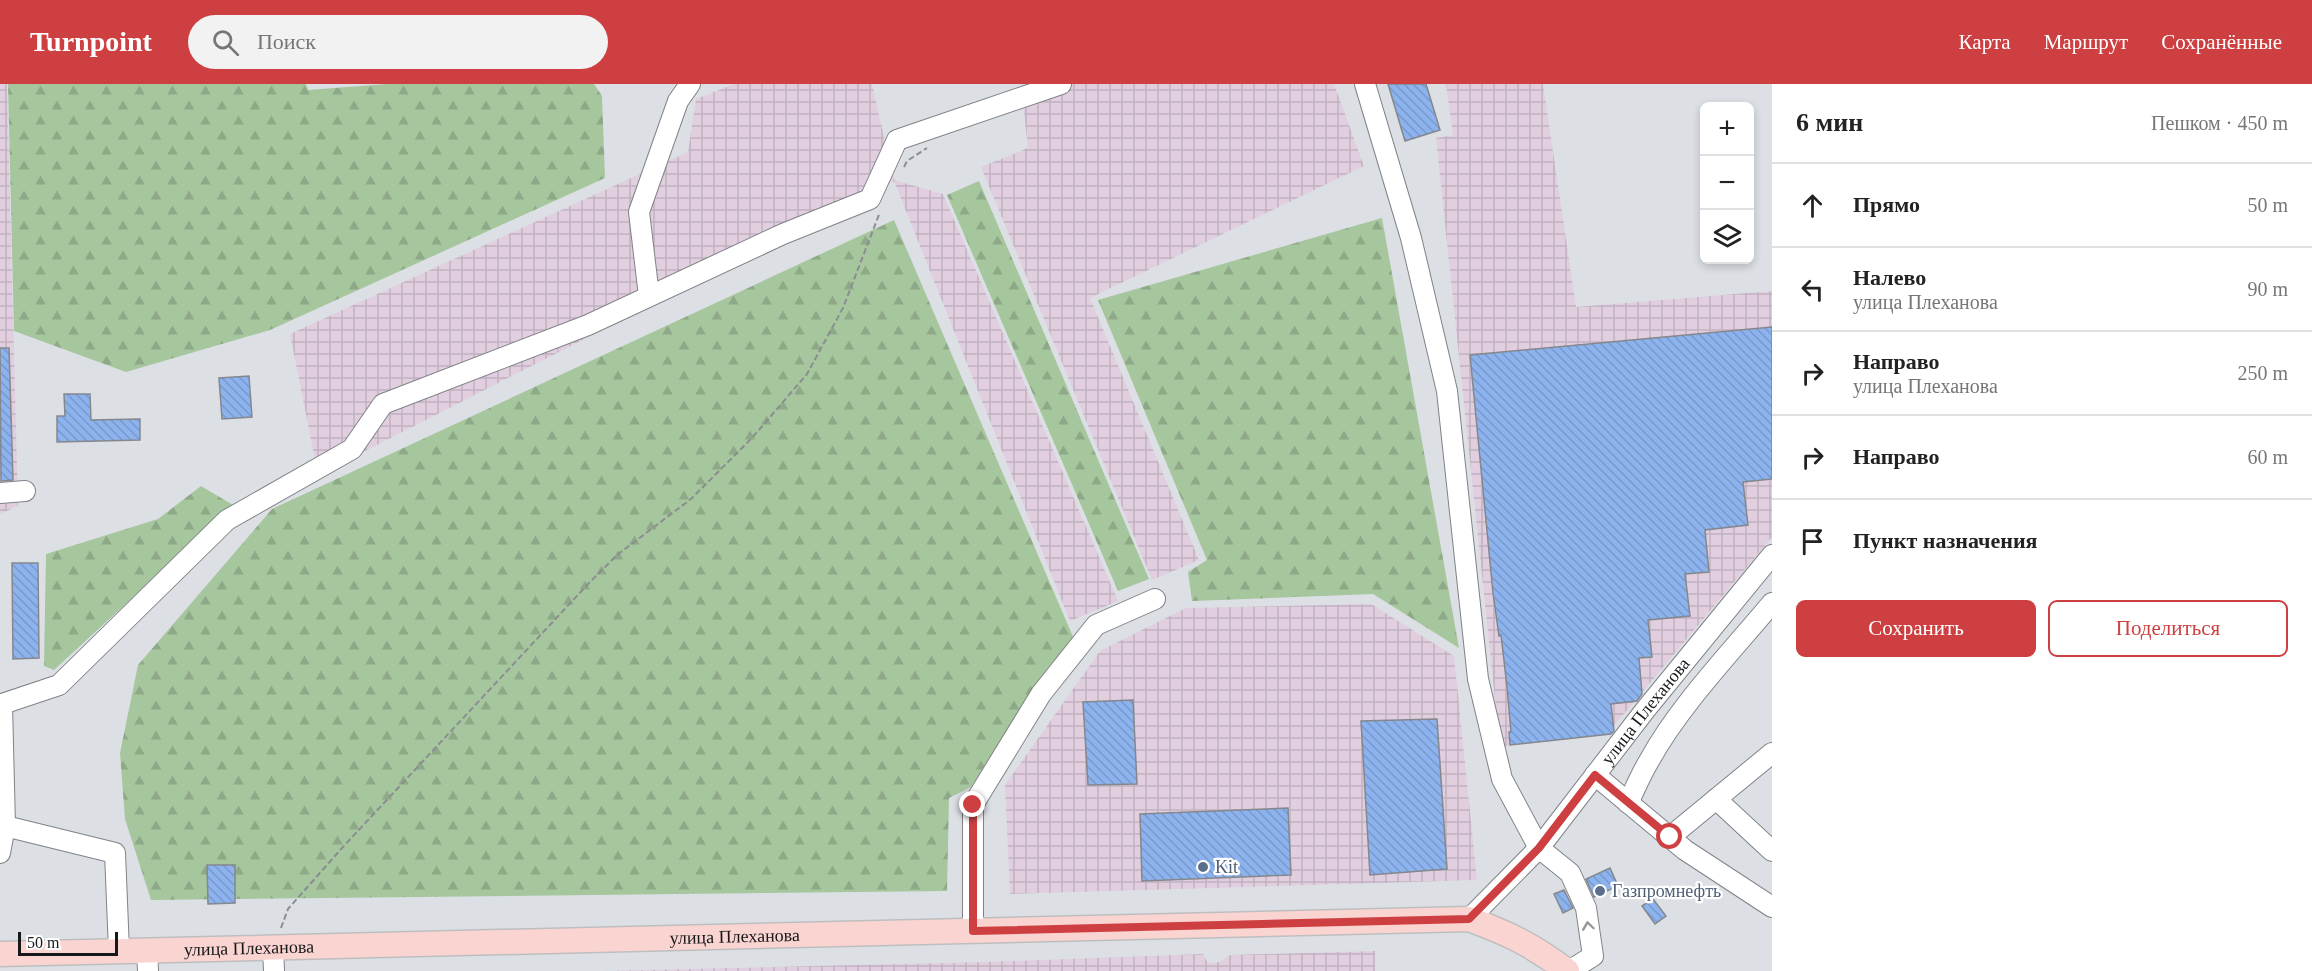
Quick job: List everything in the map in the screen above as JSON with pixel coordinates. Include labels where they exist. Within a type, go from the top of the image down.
[{"type":"main road","name":"улица Плеханова","points":[[0,954],[119,951],[148,961],[273,959],[973,931],[1469,919],[1538,949],[1568,971]]},
{"type":"street","points":[[649,296],[639,212],[678,101],[690,84]]},
{"type":"street","points":[[0,853],[5,826],[1,704],[59,685],[227,520],[352,449],[383,404],[588,325],[783,234],[870,199],[897,140],[1061,84]]},
{"type":"street","points":[[1365,84],[1411,238],[1447,392],[1478,680],[1487,724],[1502,779],[1539,848],[1570,873],[1586,908],[1593,956],[1568,971]]},
{"type":"street","points":[[0,493],[25,491]]},
{"type":"street","name":"улица Плеханова","points":[[1469,919],[1539,848],[1646,708],[1772,555]]},
{"type":"street","points":[[973,931],[973,805],[1041,694],[1096,625],[1155,599]]},
{"type":"street","points":[[1628,802],[1649,759],[1677,719],[1772,603]]},
{"type":"street","points":[[1670,837],[1772,753]]},
{"type":"street","points":[[1595,775],[1685,850],[1772,907]]},
{"type":"street","points":[[1716,799],[1765,845]]},
{"type":"street","points":[[5,826],[115,853],[119,951]]},
{"type":"path","points":[[903,170],[907,161],[935,143]]},
{"type":"path","points":[[273,959],[288,909],[358,831],[617,555],[691,499],[752,438],[807,374],[843,308],[883,205]]},
{"type":"shaded area","points":[[0,84],[7,84],[18,506],[0,514]]},
{"type":"shaded area","points":[[734,84],[872,84],[894,180],[943,194],[1118,601],[1070,621],[894,181],[318,475],[290,334],[688,152],[696,99]]},
{"type":"shaded area","points":[[1021,84],[1334,84],[1364,166],[1090,298],[1199,560],[1152,580],[981,167],[1028,148]]},
{"type":"shaded area","points":[[1446,84],[1543,84],[1576,307],[1772,291],[1772,537],[1608,733],[1500,747],[1436,138],[1453,135]]},
{"type":"shaded area","points":[[1371,604],[1454,656],[1477,880],[1010,894],[1005,785],[1100,651],[1186,608]]},
{"type":"shaded area","points":[[1375,951],[1375,971],[602,971],[986,962],[1203,954],[1208,963],[1220,962],[1230,955]]},
{"type":"green space","points":[[8,84],[306,84],[308,90],[387,84],[594,84],[602,96],[605,178],[270,330],[126,372],[14,331]]},
{"type":"green space","points":[[979,181],[1149,579],[1118,591],[947,195]]},
{"type":"green space","points":[[1382,218],[1459,648],[1373,594],[1192,601],[1188,572],[1207,560],[1098,300]]},
{"type":"green space","points":[[894,220],[1074,639],[1034,687],[971,787],[949,798],[947,891],[151,900],[125,819],[120,753],[138,665],[272,509]]},
{"type":"green space","points":[[201,486],[233,505],[54,670],[44,666],[46,554],[158,519]]},
{"type":"building","points":[[1388,84],[1426,84],[1440,130],[1405,141]]},
{"type":"building","points":[[1772,327],[1772,479],[1743,482],[1748,525],[1705,530],[1709,572],[1685,574],[1690,616],[1648,620],[1652,657],[1639,658],[1642,694],[1637,701],[1611,704],[1614,731],[1611,734],[1510,745],[1507,687],[1493,593],[1470,355]]},
{"type":"building","points":[[0,348],[9,348],[13,480],[1,481]]},
{"type":"building","points":[[249,376],[252,417],[222,419],[219,378]]},
{"type":"building","points":[[64,394],[90,394],[91,420],[140,419],[140,440],[57,442],[57,416],[65,416]]},
{"type":"building","points":[[12,563],[38,563],[39,658],[13,659]]},
{"type":"building","points":[[1133,700],[1137,784],[1088,785],[1083,702]]},
{"type":"building","points":[[1437,719],[1447,869],[1370,875],[1361,721]]},
{"type":"building","points":[[1288,808],[1291,875],[1142,881],[1140,814]]},
{"type":"building","points":[[207,865],[235,865],[235,903],[208,904]]},
{"type":"building","points":[[1610,868],[1618,886],[1594,897],[1586,879]]},
{"type":"building","points":[[1564,890],[1573,908],[1563,913],[1554,894]]},
{"type":"building","points":[[1653,899],[1666,916],[1655,924],[1642,906]]},
{"type":"place","name":"Kit","points":[[1203,867]]},
{"type":"place","name":"Газпромнефть","points":[[1600,891]]},
{"type":"route","points":[[973,805],[973,931],[1469,919],[1539,848],[1595,775],[1670,837]]}]
